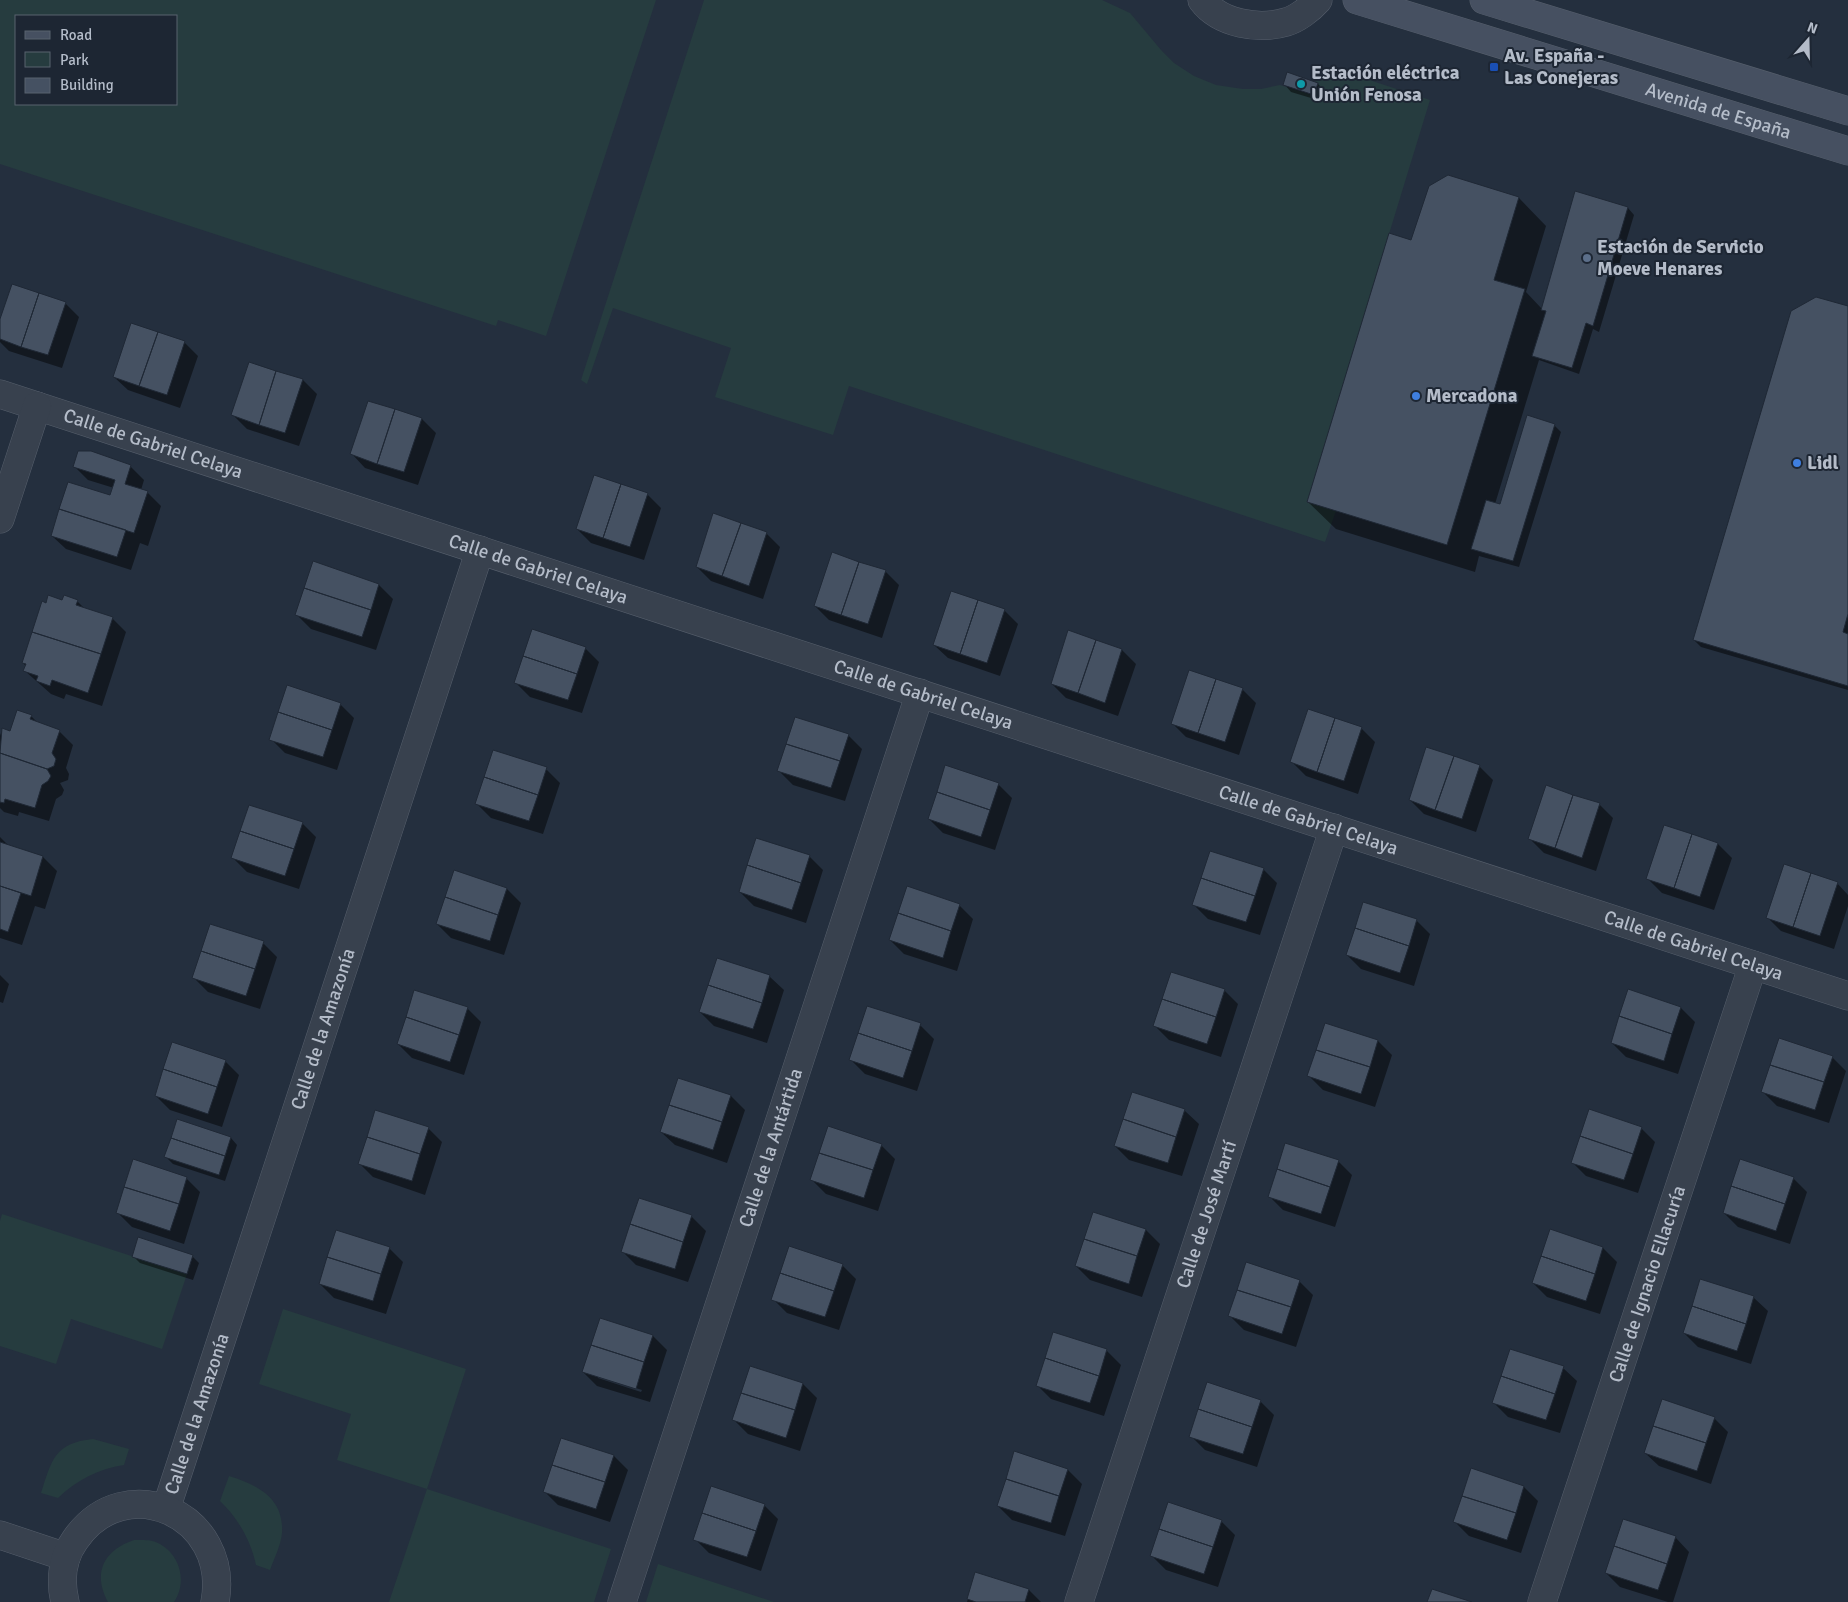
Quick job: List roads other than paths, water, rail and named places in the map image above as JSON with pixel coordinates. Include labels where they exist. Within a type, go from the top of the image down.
[{"type":"street","points":[[1202,0],[1226,19],[1253,26],[1287,22],[1312,7],[1318,0]]},
{"type":"street","name":"Avenida de España","points":[[1357,0],[1848,151]]},
{"type":"street","name":"Avenida de España","points":[[1484,0],[1848,111]]},
{"type":"street","name":"Calle de Gabriel Celaya","points":[[0,394],[1848,996]]},
{"type":"street","points":[[0,519],[37,406]]},
{"type":"street","name":"Calle de la Amazonía","points":[[166,1509],[480,550]]},
{"type":"street","name":"Calle de la Antártida","points":[[622,1602],[920,693]]},
{"type":"street","name":"Calle de José Martí","points":[[1079,1602],[1334,828]]},
{"type":"street","name":"Calle de Ignacio Ellacuría","points":[[1542,1602],[1753,965]]},
{"type":"street","points":[[65,1602],[62,1591],[62,1574],[72,1543],[81,1530],[92,1520],[120,1507],[151,1505],[166,1509],[190,1523],[200,1534],[208,1546],[217,1573],[216,1602]]},
{"type":"street","points":[[0,1535],[66,1557]]},
{"type":"place","name":"Av. España - Las Conejeras","points":[[1494,67]]},
{"type":"place","name":"Estación eléctrica Unión Fenosa","points":[[1301,84]]},
{"type":"place","name":"Estación de Servicio Moeve Henares","points":[[1587,258]]},
{"type":"place","name":"Mercadona","points":[[1416,396]]},
{"type":"place","name":"Lidl","points":[[1797,463]]}]
